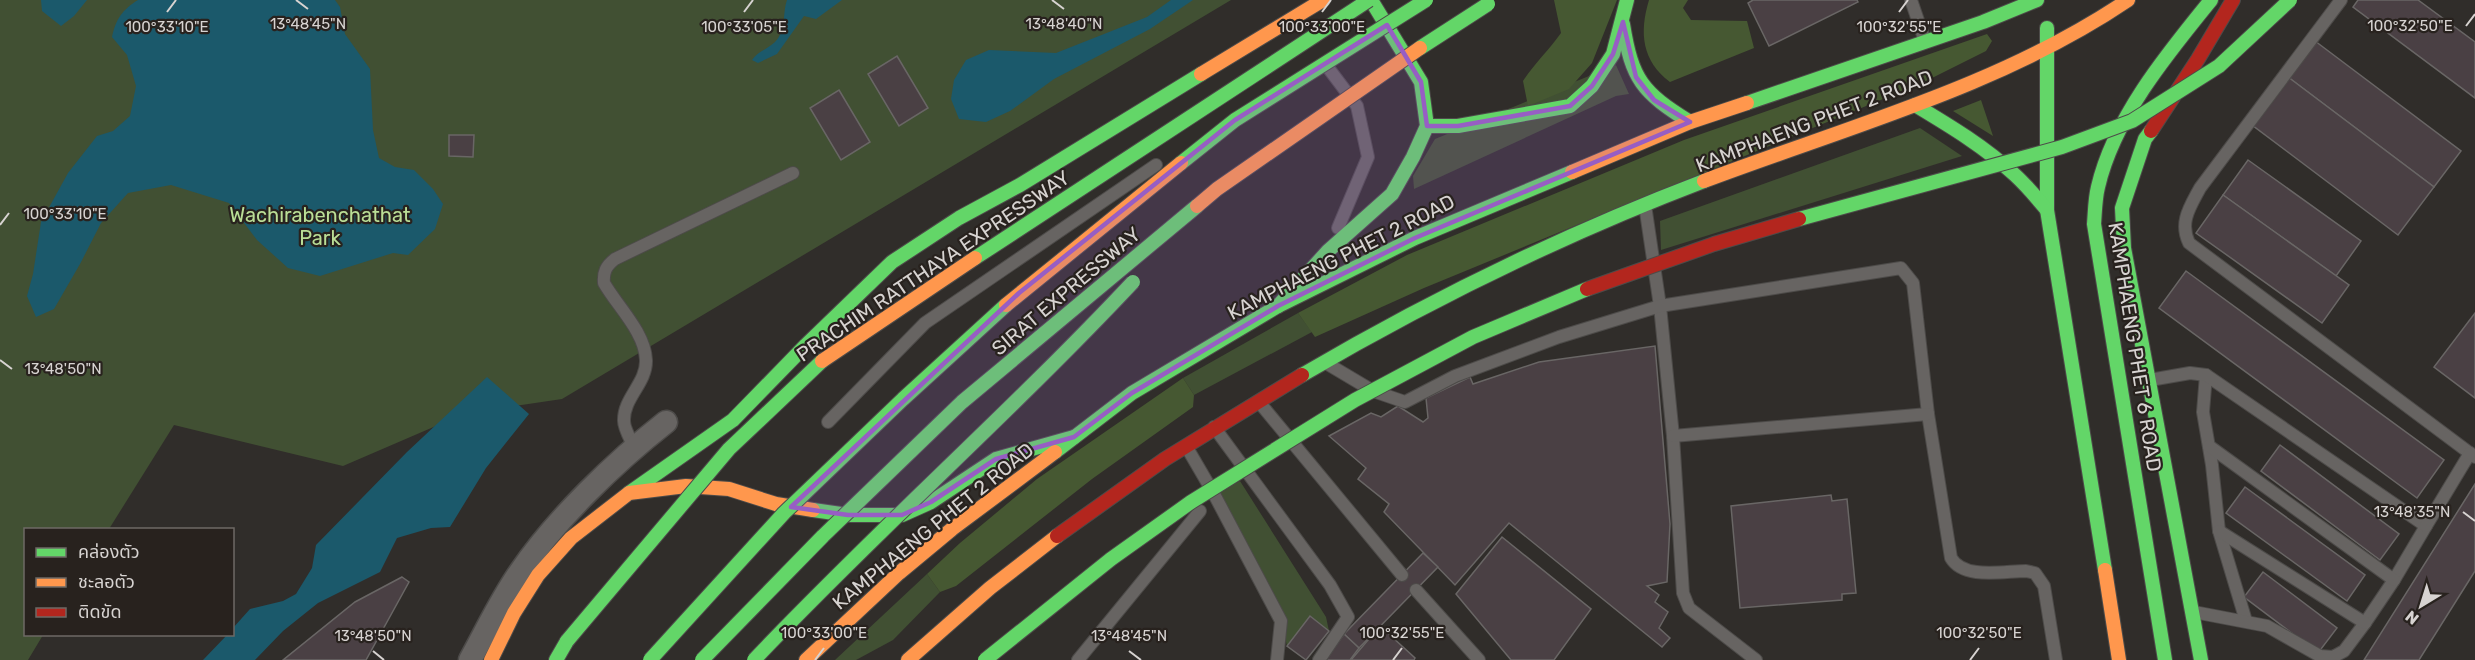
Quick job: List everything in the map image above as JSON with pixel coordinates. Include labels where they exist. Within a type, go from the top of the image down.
[{"type":"main road","points":[[491,660],[514,613],[538,575],[571,538],[629,493],[733,420],[892,262],[959,218],[1020,185],[1323,0]]},
{"type":"main road","points":[[1278,306],[1328,251],[1392,194],[1427,126],[1421,82],[1370,0]]},
{"type":"main road","name":"PRACHIM RATTHAYA EXPRESSWAY","points":[[555,660],[567,640],[729,448],[818,364],[1057,203],[1370,0]]},
{"type":"main road","name":"SIRAT EXPRESSWAY","points":[[650,660],[784,513],[903,399],[1019,293],[1235,120],[1426,0]]},
{"type":"main road","name":"SIRAT EXPRESSWAY","points":[[702,660],[823,536],[962,402],[1217,189],[1385,70],[1494,0]]},
{"type":"main road","points":[[1427,126],[1458,126],[1570,106],[1592,86],[1613,54],[1627,0]]},
{"type":"main road","name":"KAMPHAENG PHET 2 ROAD","points":[[806,660],[908,566],[952,529],[1132,393],[1278,306],[1415,238],[1690,122],[1983,22],[2037,0]]},
{"type":"main road","points":[[2046,0],[2047,210],[2119,660]]},
{"type":"main road","name":"KAMPHAENG PHET 2 ROAD","points":[[908,660],[1019,565],[1105,499],[1213,426],[1323,361],[1444,298],[1645,205],[1769,157],[1915,105],[2047,48],[2128,0]]},
{"type":"main road","name":"KAMPHAENG PHET 6 ROAD","points":[[2165,660],[2096,236],[2095,212],[2097,189],[2110,148],[2159,64],[2211,0]]},
{"type":"main road","name":"KAMPHAENG PHET 6 ROAD","points":[[2201,660],[2124,248],[2122,208],[2145,140],[2233,0]]},
{"type":"main road","points":[[986,660],[1016,633],[1112,559],[1191,502],[1354,400],[1473,337],[1595,286],[1714,244],[1840,207],[2062,147],[2132,121],[2219,66],[2290,0]]},
{"type":"main road","points":[[1623,22],[1628,58],[1635,77],[1654,100],[1690,122]]},
{"type":"main road","points":[[1915,105],[1986,150],[2014,174],[2047,210]]},
{"type":"main road","points":[[754,660],[935,478],[1036,385],[1217,189]]},
{"type":"main road","points":[[2060,290],[2082,346]]},
{"type":"main road","points":[[629,493],[686,486],[729,489],[776,504],[848,515],[902,515],[931,502],[996,459],[1074,437]]},
{"type":"street","points":[[470,660],[518,574],[543,540],[634,447],[666,422]]},
{"type":"lane","points":[[1911,0],[1925,42]]},
{"type":"lane","points":[[2192,612],[2267,626],[2320,656],[2332,657],[2344,651],[2394,580],[2473,455],[2189,243],[2185,234],[2186,213],[2200,188],[2342,0]]},
{"type":"lane","points":[[1305,11],[1303,34],[1357,106],[1368,157],[1328,251]]},
{"type":"lane","points":[[828,422],[925,323],[1138,176],[1322,60]]},
{"type":"lane","points":[[634,447],[624,422],[628,402],[645,372],[646,359],[639,337],[604,283],[603,273],[608,264],[793,173]]},
{"type":"lane","points":[[1645,205],[1660,306],[1673,436],[1683,593],[1689,608],[1756,660]]},
{"type":"lane","points":[[1323,361],[1373,391],[1405,402],[1455,376],[1559,337],[1660,306],[1901,268],[1913,283],[1928,414],[1951,558],[1956,565],[1968,571],[2035,573],[2044,586],[2056,660]]},
{"type":"lane","points":[[2149,381],[2190,373],[2206,375],[2426,526]]},
{"type":"lane","points":[[2206,375],[2203,412],[2219,531],[2246,621]]},
{"type":"lane","points":[[1257,399],[1402,574]]},
{"type":"lane","points":[[1673,436],[1928,414]]},
{"type":"lane","points":[[1213,426],[1330,585],[1348,617],[1319,660]]},
{"type":"lane","points":[[1185,444],[1281,621],[1277,660]]},
{"type":"lane","points":[[2209,446],[2394,580]]},
{"type":"lane","points":[[1078,660],[1214,494]]},
{"type":"lane","points":[[2219,531],[2365,623]]},
{"type":"lane","points":[[1416,590],[1479,660]]},
{"type":"highlighted area","points":[[1623,22],[1636,77],[1654,100],[1690,122],[1415,238],[1278,306],[1132,393],[1074,437],[996,459],[931,502],[902,515],[848,515],[791,507],[1019,293],[1235,120],[1387,25],[1421,82],[1427,126],[1458,126],[1570,106],[1592,86],[1613,54]]},
{"type":"green space","name":"Wachirabenchathat Park","points":[[0,0],[1231,0],[562,399],[466,413],[343,466],[174,425],[110,528],[24,528],[24,636],[42,636],[28,660],[0,660]]},
{"type":"green space","points":[[1554,0],[1617,0],[1592,63],[1569,89],[1528,106],[1523,81],[1561,33]]},
{"type":"green space","points":[[1649,0],[1688,0],[1683,8],[1691,20],[1747,21],[1754,48],[1670,82],[1654,65],[1645,46],[1644,24]]},
{"type":"green space","points":[[1987,34],[1992,41],[1986,51],[1922,83],[1424,288],[1315,337],[1298,313],[1407,255],[1684,140]]},
{"type":"green space","points":[[1616,65],[1629,94],[1616,96],[1414,189],[1413,176],[1435,139]]},
{"type":"green space","points":[[1981,100],[1993,136],[1953,111]]},
{"type":"green space","points":[[1920,128],[1962,156],[1661,250],[1660,221]]},
{"type":"green space","points":[[1298,313],[1312,332],[1194,395],[1183,378]]},
{"type":"green space","points":[[1183,378],[1194,395],[1193,407],[1092,479],[956,586],[940,592],[927,574],[960,543],[1037,479]]},
{"type":"green space","points":[[1240,481],[1326,617],[1329,631],[1310,616],[1287,646],[1281,621],[1214,494]]},
{"type":"green space","points":[[927,574],[940,592],[893,640],[856,660],[835,660]]},
{"type":"water","points":[[41,0],[87,0],[74,16],[61,26],[42,11]]},
{"type":"water","points":[[138,0],[335,0],[340,7],[345,34],[370,69],[373,130],[379,158],[395,167],[414,170],[433,189],[443,204],[435,229],[408,255],[393,253],[320,276],[288,268],[257,240],[229,203],[171,185],[128,193],[101,223],[54,309],[36,317],[27,296],[33,274],[41,222],[68,173],[97,136],[113,131],[130,116],[136,86],[127,55],[112,37],[121,16]]},
{"type":"water","points":[[787,0],[842,0],[816,19],[804,16],[777,54],[758,63],[752,60],[779,37]]},
{"type":"water","points":[[1171,0],[1193,0],[1150,29],[1054,79],[1010,111],[986,122],[959,119],[951,99],[954,80],[966,60],[989,50],[1056,53],[1147,17]]},
{"type":"water","points":[[487,377],[529,414],[486,468],[450,527],[431,528],[397,538],[380,572],[318,603],[283,631],[255,660],[203,660],[226,636],[234,636],[234,627],[250,609],[283,601],[296,594],[312,568],[316,545],[407,452]]},
{"type":"building","points":[[1753,0],[1857,0],[1858,2],[1769,46],[1748,3]]},
{"type":"building","points":[[2358,0],[2418,0],[2475,42],[2475,98],[2353,7]]},
{"type":"building","points":[[2315,41],[2461,151],[2434,187],[2288,77]]},
{"type":"building","points":[[897,56],[928,108],[899,126],[868,74]]},
{"type":"building","points":[[2288,77],[2434,187],[2398,235],[2252,125]]},
{"type":"building","points":[[839,90],[870,142],[841,160],[810,108]]},
{"type":"building","points":[[449,135],[474,135],[473,157],[449,156]]},
{"type":"building","points":[[2248,160],[2361,241],[2336,276],[2223,195]]},
{"type":"building","points":[[2223,195],[2349,285],[2322,323],[2196,233]]},
{"type":"building","points":[[2186,271],[2444,460],[2417,498],[2159,308]]},
{"type":"building","points":[[2475,313],[2475,398],[2434,367]]},
{"type":"building","points":[[1655,346],[1670,524],[1667,582],[1647,586],[1659,595],[1655,602],[1668,612],[1659,628],[1670,638],[1662,647],[1509,523],[1455,585],[1384,512],[1389,504],[1358,479],[1366,468],[1329,436],[1371,413],[1381,417],[1398,406],[1423,422],[1428,418],[1426,398],[1470,377],[1473,384],[1539,362]]},
{"type":"building","points":[[2280,445],[2399,534],[2380,560],[2261,471]]},
{"type":"building","points":[[2475,484],[2475,571],[2419,660],[2364,660]]},
{"type":"building","points":[[2245,487],[2365,575],[2347,601],[2226,513]]},
{"type":"building","points":[[1831,495],[1832,501],[1847,499],[1856,593],[1842,594],[1842,600],[1740,608],[1731,506]]},
{"type":"building","points":[[1502,537],[1591,609],[1554,660],[1511,660],[1456,594]]},
{"type":"building","points":[[1423,553],[1438,567],[1359,648],[1344,634]]},
{"type":"building","points":[[2263,572],[2337,628],[2318,653],[2244,597]]},
{"type":"building","points":[[402,577],[409,582],[366,660],[283,660],[355,602]]},
{"type":"building","points":[[1310,616],[1329,631],[1306,660],[1287,646]]},
{"type":"building","points":[[1380,626],[1415,658],[1414,660],[1351,660]]},
{"type":"building","points":[[1344,634],[1359,648],[1350,660],[1325,660]]},
{"type":"traffic: fast","points":[[975,258],[1369,0]]},
{"type":"traffic: fast","points":[[1278,306],[1328,251],[1392,194],[1427,126],[1421,82],[1371,0]]},
{"type":"traffic: fast","points":[[1181,163],[1235,120],[1426,0]]},
{"type":"traffic: fast","points":[[1427,126],[1458,126],[1570,106],[1592,86],[1613,54],[1627,0]]},
{"type":"traffic: fast","points":[[1747,103],[1983,22],[2037,0]]},
{"type":"traffic: fast","points":[[2165,660],[2094,224],[2098,187],[2116,136],[2160,65],[2211,0]]},
{"type":"traffic: fast","points":[[1799,219],[2062,147],[2132,121],[2219,66],[2290,0]]},
{"type":"traffic: fast","points":[[1420,48],[1488,4]]},
{"type":"traffic: fast","points":[[1623,24],[1635,72],[1642,83],[1661,102],[1690,122]]},
{"type":"traffic: fast","points":[[2047,28],[2047,210],[2105,570]]},
{"type":"traffic: fast","points":[[629,493],[733,420],[892,262],[959,218],[1020,185],[1201,74]]},
{"type":"traffic: fast","points":[[1915,105],[1992,155],[2019,179],[2047,210]]},
{"type":"traffic: fast","points":[[2151,131],[2145,139],[2122,208],[2124,248],[2201,660]]},
{"type":"traffic: fast","points":[[1055,452],[1132,393],[1278,306],[1415,238],[1572,172]]},
{"type":"traffic: fast","points":[[1302,375],[1399,320],[1499,270],[1601,223],[1704,181]]},
{"type":"traffic: fast","points":[[702,660],[823,536],[962,402],[1197,206]]},
{"type":"traffic: fast","points":[[754,660],[848,564],[1040,378],[1133,282]]},
{"type":"traffic: fast","points":[[985,660],[1111,559],[1191,502],[1355,400],[1473,337],[1587,289]]},
{"type":"traffic: fast","points":[[650,660],[784,513],[903,399],[1006,305]]},
{"type":"traffic: fast","points":[[567,641],[729,449],[822,361]]},
{"type":"traffic: fast","points":[[813,510],[848,515],[902,515],[931,502],[996,459],[1074,437]]},
{"type":"traffic: fast","points":[[556,660],[567,641]]},
{"type":"traffic: slow","points":[[1201,74],[1323,0]]},
{"type":"traffic: slow","points":[[1704,181],[1868,123],[1976,81],[2079,30],[2128,0]]},
{"type":"traffic: slow","points":[[1197,206],[1217,189],[1420,48]]},
{"type":"traffic: slow","points":[[1572,172],[1690,122],[1747,103]]},
{"type":"traffic: slow","points":[[1006,305],[1181,163]]},
{"type":"traffic: slow","points":[[822,361],[975,258]]},
{"type":"traffic: slow","points":[[806,660],[899,573],[952,529],[1055,452]]},
{"type":"traffic: slow","points":[[491,660],[514,613],[538,575],[571,538],[629,493],[686,486],[729,489],[776,504],[813,510]]},
{"type":"traffic: slow","points":[[908,660],[990,588],[1057,536]]},
{"type":"traffic: slow","points":[[2105,570],[2119,660]]},
{"type":"traffic: jam","points":[[2151,131],[2233,0]]},
{"type":"traffic: jam","points":[[1587,289],[1714,244],[1799,219]]},
{"type":"traffic: jam","points":[[1057,536],[1165,459],[1302,375]]}]
